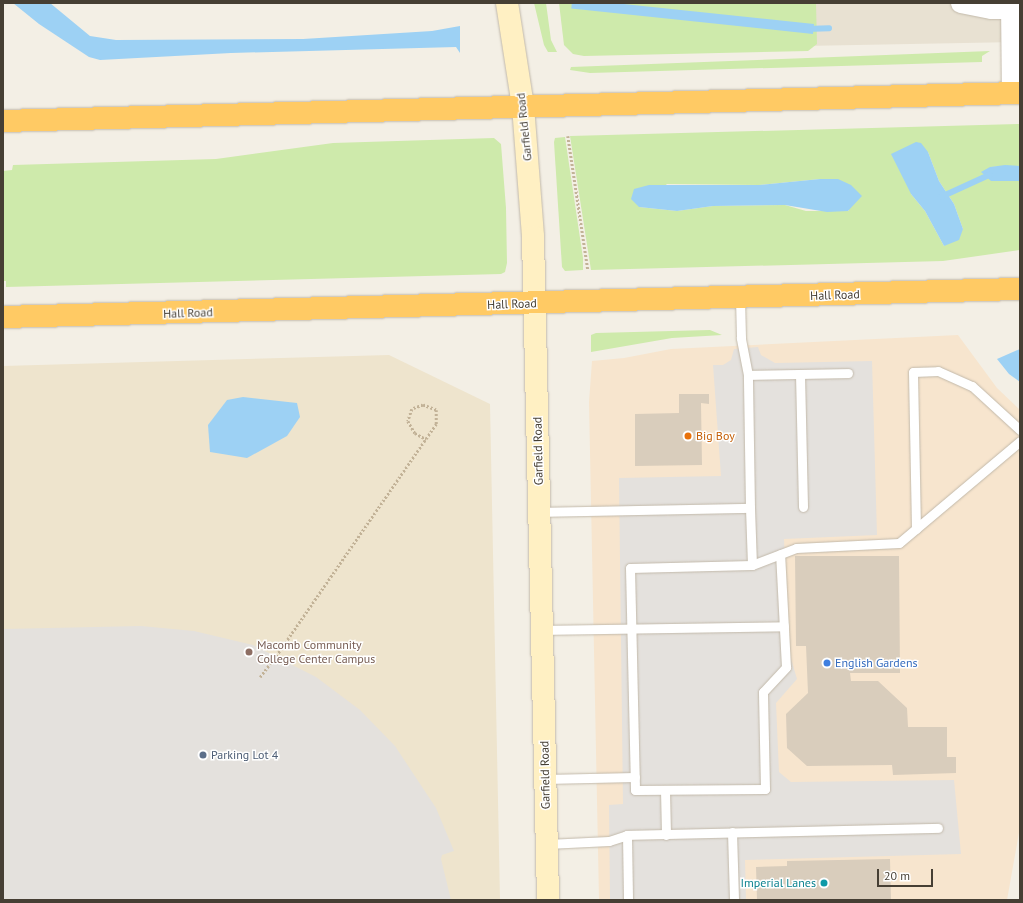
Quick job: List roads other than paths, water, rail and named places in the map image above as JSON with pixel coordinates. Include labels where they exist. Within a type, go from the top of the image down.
[{"type":"highway","points":[[3,121],[1015,93]]},
{"type":"highway","points":[[3,138],[29,120]]},
{"type":"highway","name":"Hall Road","points":[[3,317],[740,298],[1020,289]]},
{"type":"main road","name":"Garfield Road","points":[[507,3],[522,106],[530,190],[535,303],[548,900]]},
{"type":"street","points":[[960,3],[975,7],[1013,7],[1015,93]]},
{"type":"lane","points":[[740,298],[741,338],[748,375],[752,565]]},
{"type":"lane","points":[[916,530],[913,372],[938,371],[972,386],[1020,430]]},
{"type":"lane","points":[[748,375],[848,373]]},
{"type":"lane","points":[[800,374],[803,507]]},
{"type":"lane","points":[[780,554],[786,667],[763,692],[765,789],[635,790],[630,568],[752,565],[780,554],[796,548],[899,543],[1020,441]]},
{"type":"lane","points":[[539,512],[750,508]]},
{"type":"lane","points":[[542,630],[784,626]]},
{"type":"lane","points":[[545,779],[635,777]]},
{"type":"lane","points":[[665,790],[666,835]]},
{"type":"lane","points":[[547,844],[609,841],[627,835],[938,828]]},
{"type":"lane","points":[[732,832],[734,900]]},
{"type":"lane","points":[[627,835],[628,900]]},
{"type":"water","points":[[13,3],[50,3],[90,36],[116,40],[303,39],[432,31],[460,26],[460,53],[456,47],[231,53],[100,60],[89,57],[39,24]]},
{"type":"water","points":[[572,3],[614,3],[814,24],[813,34],[571,9]]},
{"type":"water","points":[[916,142],[921,143],[928,152],[939,181],[954,204],[963,229],[959,240],[944,246],[925,211],[911,194],[891,154]]},
{"type":"water","points":[[1005,165],[1020,166],[1020,181],[991,181],[981,172],[990,167]]},
{"type":"water","points":[[820,179],[838,179],[851,185],[862,196],[848,211],[827,212],[785,205],[713,206],[677,211],[639,207],[631,199],[634,189],[649,185],[759,185]]},
{"type":"water","points":[[1020,349],[1020,382],[1009,374],[997,359]]},
{"type":"water","points":[[243,397],[297,403],[300,417],[287,436],[247,458],[210,452],[208,425],[227,400]]},
{"type":"waterway","points":[[806,29],[829,28]]},
{"type":"waterway","points":[[941,197],[989,175]]},
{"type":"place","name":"Big Boy","points":[[688,436]]},
{"type":"place","name":"Macomb Community College Center Campus","points":[[249,652]]},
{"type":"place","name":"English Gardens","points":[[827,663]]},
{"type":"place","name":"Parking Lot 4","points":[[203,755]]},
{"type":"place","name":"Imperial Lanes","points":[[824,883]]}]
